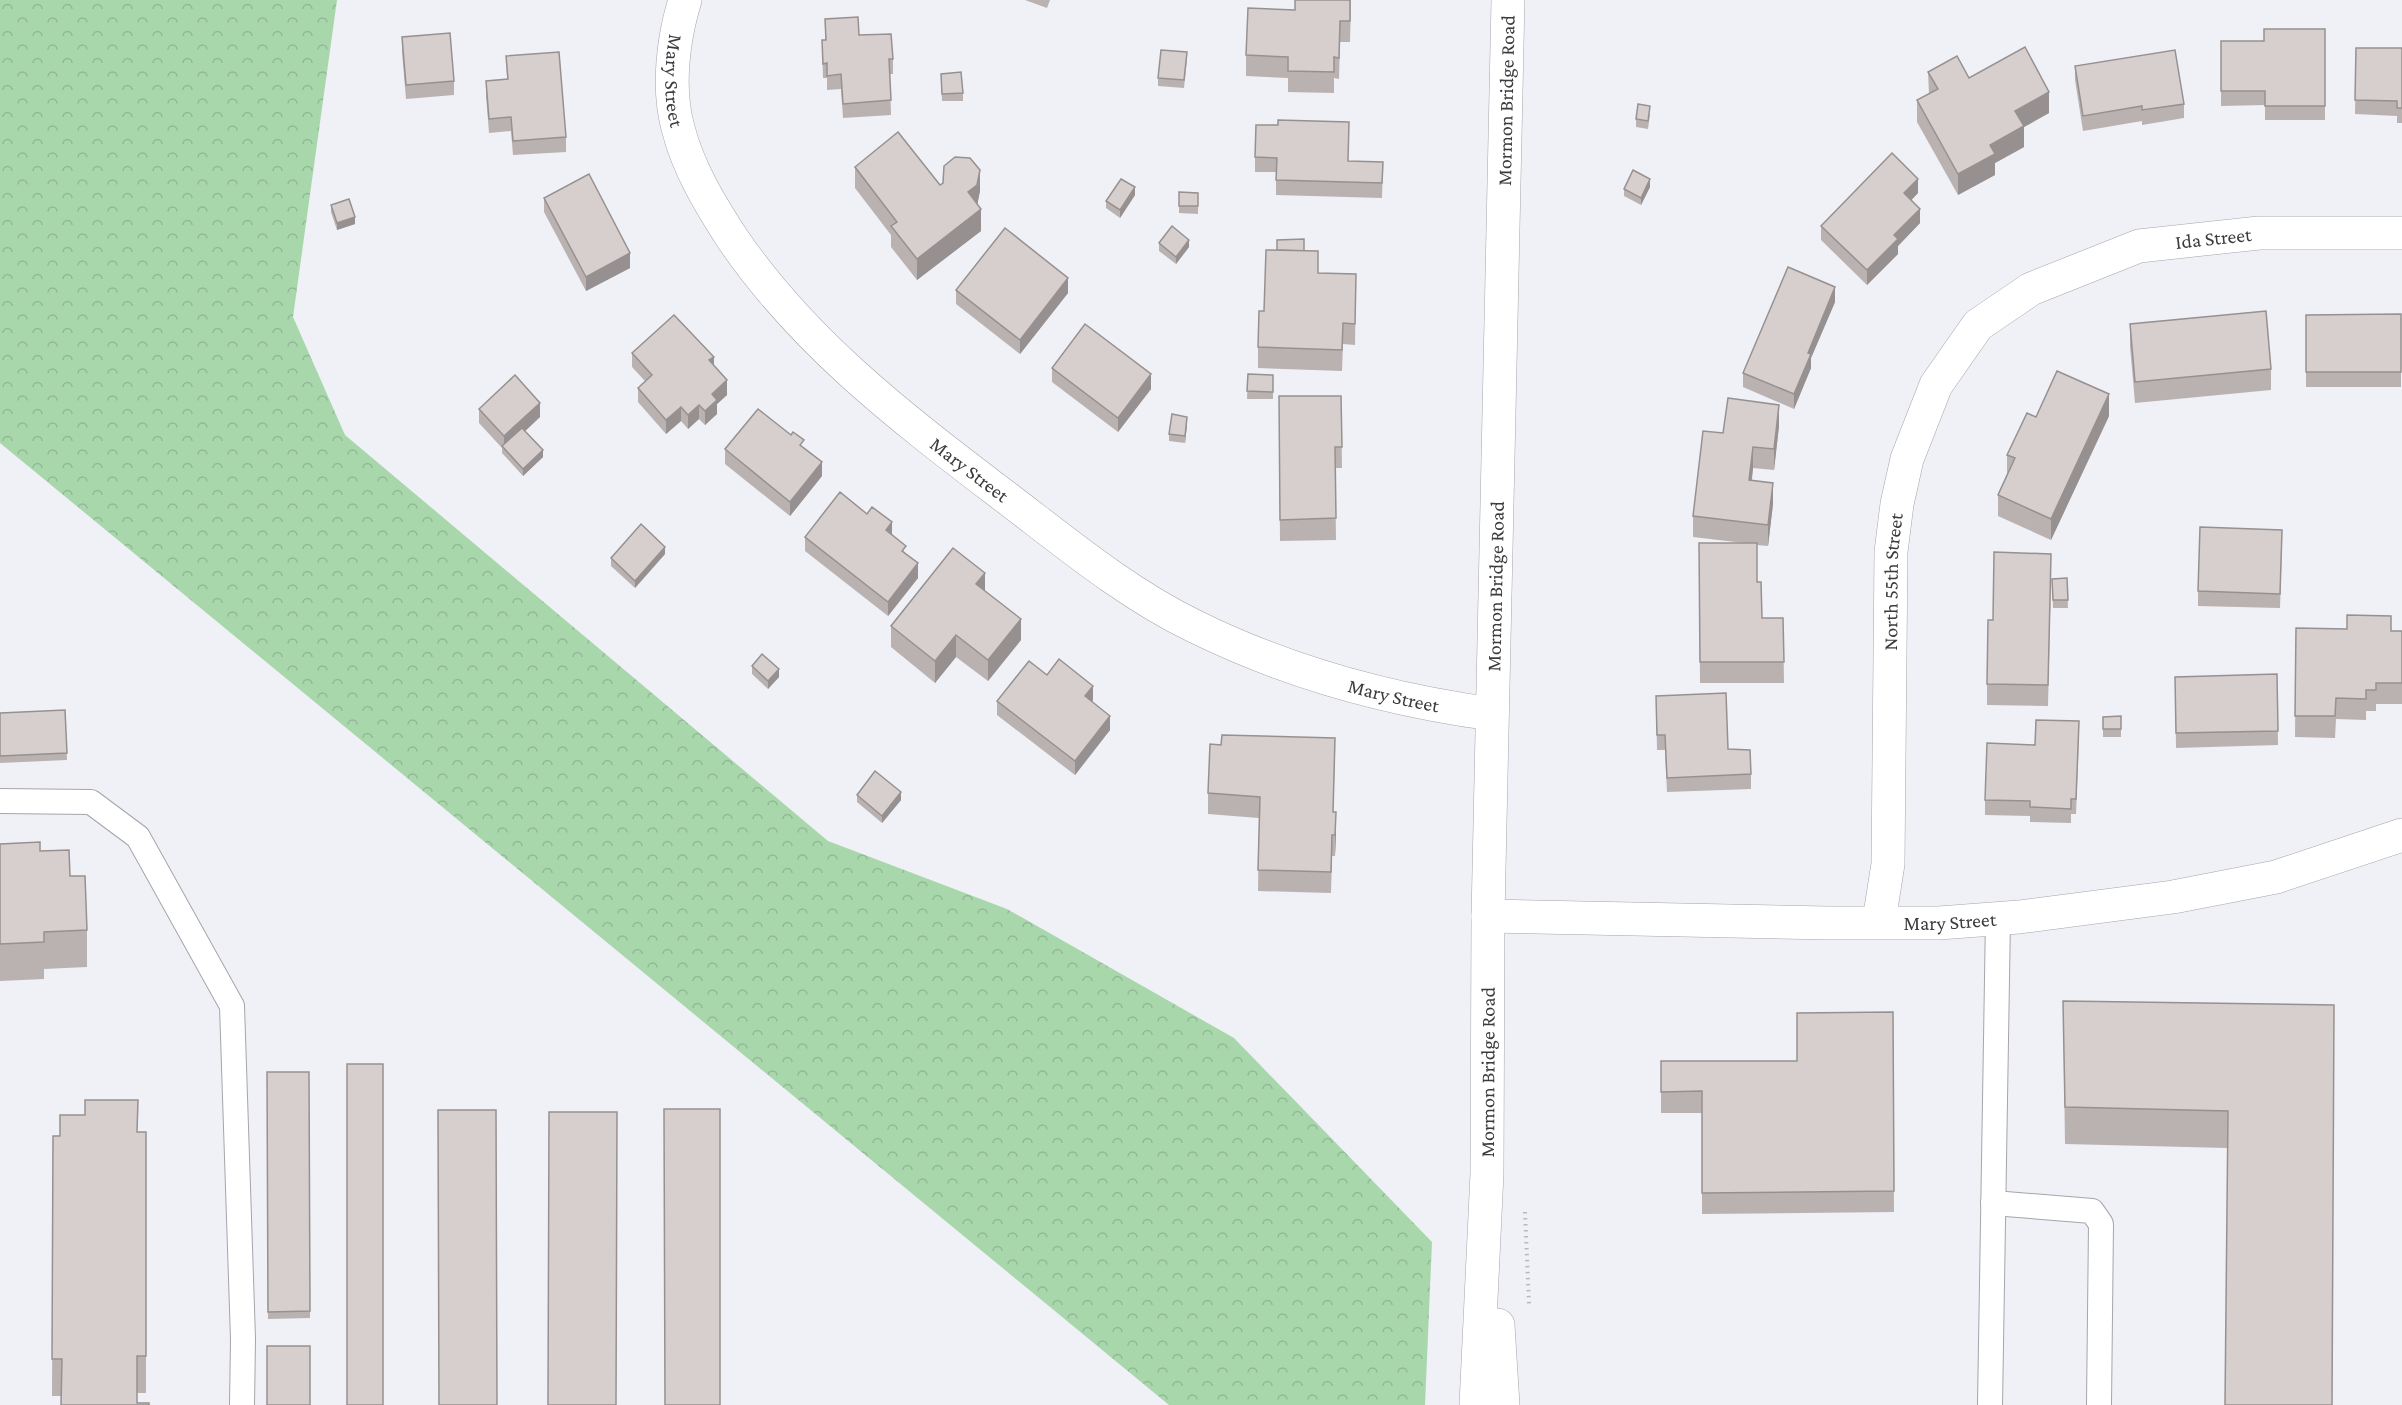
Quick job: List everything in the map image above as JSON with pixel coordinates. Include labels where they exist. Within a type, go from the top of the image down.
[{"type":"street","name":"Mary Street","points":[[685,0],[673,72],[673,99],[677,126],[689,163],[717,215],[750,265],[795,319],[903,419],[1114,579],[1193,626],[1277,661],[1370,692],[1436,706],[1492,714]]},
{"type":"street","name":"Mormon Bridge Road","points":[[1476,1405],[1487,1173],[1488,916],[1508,0]]},
{"type":"street","name":"Ida Street","points":[[2031,289],[2139,246],[2259,233],[2402,233]]},
{"type":"street","name":"North 55th Street","points":[[1879,921],[1888,864],[1891,552],[1897,504],[1907,459],[1936,386],[1978,325],[2031,289]]},
{"type":"street","name":"Mary Street","points":[[1488,916],[1828,923],[1879,921],[1938,923],[1998,918],[2173,897],[2276,877],[2402,835]]},
{"type":"street","name":"Mormon Bridge Road","points":[[1487,1173],[1503,1405]]},
{"type":"lane","points":[[0,801],[91,802],[138,837],[232,1006],[243,1339],[242,1405]]},
{"type":"lane","points":[[1990,1405],[1998,918]]},
{"type":"lane","points":[[1993,1203],[2084,1209],[2092,1211],[2101,1224],[2099,1405]]},
{"type":"green space","points":[[0,0],[337,0],[293,317],[345,435],[828,841],[1007,909],[1234,1038],[1432,1242],[1425,1405],[1169,1405],[0,443]]},
{"type":"building","points":[[1295,0],[1350,0],[1350,21],[1340,21],[1339,58],[1334,57],[1334,72],[1288,71],[1288,57],[1246,55],[1248,8],[1295,10]]},
{"type":"building","points":[[858,17],[859,35],[891,34],[893,59],[889,59],[891,100],[843,104],[841,74],[827,76],[827,63],[823,64],[822,40],[826,40],[825,19]]},
{"type":"building","points":[[2264,29],[2325,29],[2325,106],[2265,106],[2265,91],[2221,91],[2221,41],[2264,41]]},
{"type":"building","points":[[450,33],[454,81],[406,85],[402,37]]},
{"type":"building","points":[[2025,47],[2049,92],[2015,111],[2024,126],[1990,145],[1995,154],[1958,174],[1917,100],[1938,89],[1928,72],[1957,56],[1969,78]]},
{"type":"building","points":[[2356,48],[2402,48],[2402,108],[2397,108],[2397,101],[2355,100]]},
{"type":"building","points":[[1161,50],[1187,52],[1184,80],[1158,78]]},
{"type":"building","points":[[2175,50],[2184,104],[2142,110],[2142,106],[2083,116],[2075,66]]},
{"type":"building","points":[[559,52],[566,137],[513,141],[511,117],[489,119],[486,81],[508,79],[506,56]]},
{"type":"building","points":[[961,72],[963,93],[942,94],[941,74]]},
{"type":"building","points":[[1638,104],[1650,106],[1648,121],[1636,119]]},
{"type":"building","points":[[1278,120],[1349,122],[1348,161],[1383,162],[1382,183],[1276,180],[1277,158],[1255,157],[1256,125],[1278,125]]},
{"type":"building","points":[[898,132],[940,185],[943,183],[944,166],[955,157],[970,158],[980,170],[977,185],[968,192],[981,209],[917,259],[891,226],[897,222],[855,167]]},
{"type":"building","points":[[1892,153],[1918,179],[1904,193],[1920,209],[1894,235],[1898,239],[1867,270],[1821,226]]},
{"type":"building","points":[[1633,170],[1650,179],[1641,198],[1624,189]]},
{"type":"building","points":[[589,174],[630,253],[586,277],[544,198]]},
{"type":"building","points":[[1121,179],[1135,187],[1120,210],[1106,201]]},
{"type":"building","points":[[1179,192],[1198,193],[1198,206],[1179,206]]},
{"type":"building","points":[[349,199],[355,217],[337,223],[331,205]]},
{"type":"building","points":[[1172,226],[1189,240],[1176,257],[1159,243]]},
{"type":"building","points":[[1005,228],[1068,278],[1020,340],[956,290]]},
{"type":"building","points":[[1304,239],[1304,251],[1277,250],[1277,240]]},
{"type":"building","points":[[1266,250],[1318,251],[1318,273],[1356,274],[1355,324],[1343,323],[1342,350],[1258,347],[1259,311],[1264,311]]},
{"type":"building","points":[[1788,267],[1835,287],[1794,394],[1743,373]]},
{"type":"building","points":[[2266,311],[2271,369],[2135,382],[2130,324]]},
{"type":"building","points":[[2401,314],[2401,372],[2306,372],[2306,315]]},
{"type":"building","points":[[674,315],[714,357],[709,360],[727,380],[712,394],[717,400],[705,411],[699,405],[688,415],[681,407],[666,420],[638,388],[652,375],[632,353]]},
{"type":"building","points":[[1085,324],[1151,374],[1118,418],[1052,368]]},
{"type":"building","points":[[2057,371],[2109,394],[2051,519],[1998,495],[2015,458],[2007,455],[2027,413],[2036,417]]},
{"type":"building","points":[[1248,374],[1273,375],[1273,392],[1247,391]]},
{"type":"building","points":[[515,375],[540,403],[504,436],[479,409]]},
{"type":"building","points":[[1279,396],[1341,396],[1342,447],[1335,447],[1336,518],[1280,520]]},
{"type":"building","points":[[1728,398],[1779,405],[1774,449],[1753,447],[1749,480],[1773,483],[1768,525],[1693,516],[1703,431],[1723,433]]},
{"type":"building","points":[[758,409],[791,435],[793,432],[804,440],[800,445],[822,462],[790,502],[725,449]]},
{"type":"building","points":[[1172,414],[1187,417],[1185,436],[1169,434]]},
{"type":"building","points":[[522,428],[543,450],[523,469],[502,446]]},
{"type":"building","points":[[840,492],[867,514],[872,507],[892,522],[886,530],[906,546],[902,551],[918,563],[888,602],[805,537]]},
{"type":"building","points":[[641,524],[665,547],[635,581],[611,558]]},
{"type":"building","points":[[2200,527],[2282,530],[2280,594],[2198,591]]},
{"type":"building","points":[[1699,543],[1757,543],[1757,582],[1761,582],[1762,618],[1783,618],[1784,662],[1700,662]]},
{"type":"building","points":[[953,548],[985,573],[976,584],[1021,619],[988,660],[956,635],[935,661],[891,626]]},
{"type":"building","points":[[1994,552],[2051,554],[2048,685],[1987,684],[1988,620],[1993,620]]},
{"type":"building","points":[[2067,578],[2068,600],[2053,600],[2052,579]]},
{"type":"building","points":[[2347,615],[2391,616],[2391,631],[2402,631],[2402,683],[2376,683],[2376,690],[2366,690],[2366,699],[2336,698],[2335,716],[2295,716],[2296,628],[2347,629]]},
{"type":"building","points":[[762,654],[779,669],[768,681],[752,666]]},
{"type":"building","points":[[1059,659],[1093,686],[1085,696],[1110,716],[1075,761],[997,701],[1029,661],[1047,675]]},
{"type":"building","points":[[2277,674],[2278,731],[2176,733],[2175,677]]},
{"type":"building","points":[[1726,693],[1728,749],[1750,750],[1751,774],[1667,778],[1665,735],[1657,735],[1656,696]]},
{"type":"building","points":[[65,710],[67,753],[0,756],[0,713]]},
{"type":"building","points":[[2121,716],[2121,729],[2103,729],[2103,717]]},
{"type":"building","points":[[2036,720],[2079,721],[2076,799],[2071,799],[2071,809],[2030,807],[2030,801],[1985,800],[1987,743],[2035,745]]},
{"type":"building","points":[[1222,735],[1335,738],[1333,812],[1336,812],[1335,835],[1332,835],[1331,872],[1258,870],[1260,797],[1208,793],[1210,744],[1221,745]]},
{"type":"building","points":[[875,771],[901,792],[882,816],[857,795]]},
{"type":"building","points":[[40,842],[40,851],[69,850],[70,876],[85,876],[87,930],[44,932],[44,942],[0,944],[0,844]]},
{"type":"building","points":[[2063,1001],[2334,1005],[2332,1405],[2225,1405],[2228,1111],[2065,1107]]},
{"type":"building","points":[[1893,1012],[1894,1191],[1702,1193],[1702,1091],[1661,1092],[1661,1061],[1797,1061],[1797,1013]]},
{"type":"building","points":[[347,1064],[383,1064],[383,1405],[347,1405]]},
{"type":"building","points":[[267,1072],[309,1072],[310,1311],[268,1312]]},
{"type":"building","points":[[85,1100],[138,1100],[137,1132],[146,1132],[146,1356],[137,1356],[137,1403],[149,1403],[149,1405],[61,1405],[62,1359],[52,1359],[53,1136],[60,1136],[60,1115],[85,1115]]},
{"type":"building","points":[[664,1109],[720,1109],[720,1405],[665,1405]]},
{"type":"building","points":[[438,1110],[496,1110],[497,1405],[439,1405]]},
{"type":"building","points":[[549,1112],[617,1112],[616,1405],[548,1405]]},
{"type":"building","points":[[267,1346],[310,1346],[310,1405],[267,1405]]}]
